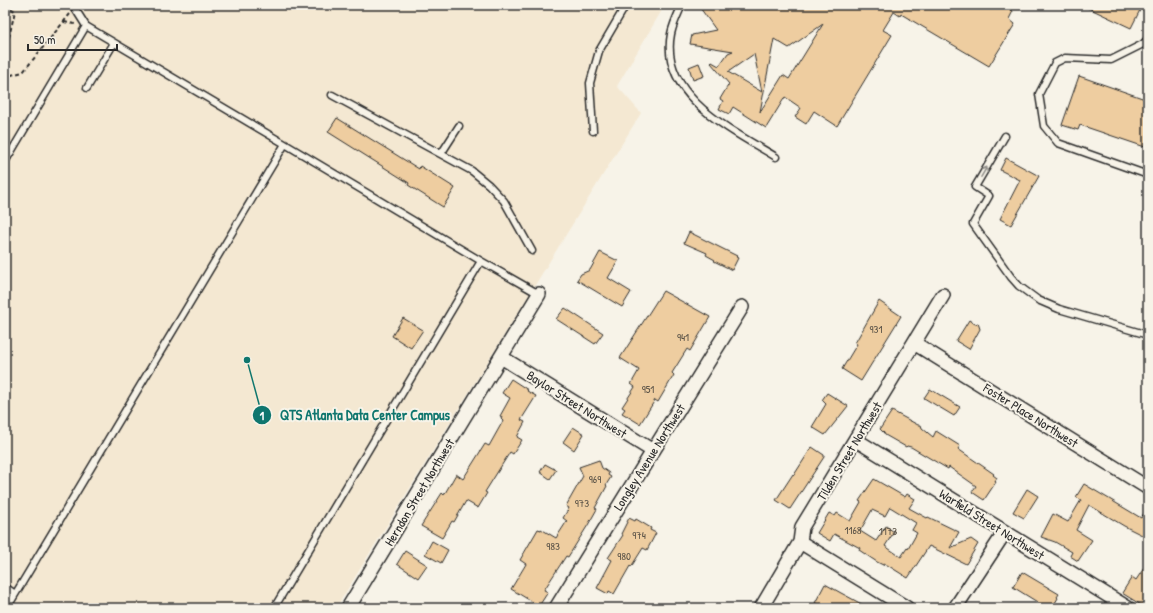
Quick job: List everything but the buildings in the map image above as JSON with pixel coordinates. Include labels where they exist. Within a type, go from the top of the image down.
[{"type":"street","name":"Herndon Street Northwest","points":[[348,608],[539,294]]},
{"type":"street","name":"Tilden Street Northwest","points":[[762,608],[800,542],[802,527],[943,295]]},
{"type":"street","name":"Longley Avenue Northwest","points":[[556,608],[742,307]]},
{"type":"street","name":"Foster Place Northwest","points":[[914,343],[1148,488]]},
{"type":"street","name":"Baylor Street Northwest","points":[[501,357],[653,451]]},
{"type":"street","name":"Warfield Street Northwest","points":[[856,440],[1128,608]]},
{"type":"street","points":[[955,608],[1005,532]]},
{"type":"street","points":[[800,542],[906,608]]},
{"type":"lane","points":[[593,131],[590,83],[599,51],[626,5]]},
{"type":"lane","points":[[682,5],[671,34],[670,54],[676,76],[687,93],[708,114],[724,126],[776,156]]},
{"type":"lane","points":[[74,6],[86,26],[539,294]]},
{"type":"lane","points":[[5,162],[86,26]]},
{"type":"lane","points":[[1148,39],[1143,44],[1111,60],[1065,58],[1055,63],[1039,94],[1044,126],[1058,143],[1148,176]]},
{"type":"lane","points":[[87,88],[114,43]]},
{"type":"lane","points":[[332,95],[472,171],[504,201],[532,251]]},
{"type":"lane","points":[[440,154],[459,126]]},
{"type":"lane","points":[[1005,136],[975,187],[989,196],[973,224],[1011,277],[1019,286],[1038,300],[1059,309],[1148,335]]},
{"type":"lane","points":[[7,608],[285,144]]},
{"type":"lane","points":[[274,608],[481,261]]},
{"type":"lane","points":[[5,587],[15,594]]},
{"type":"path","points":[[5,5],[15,12],[5,54]]},
{"type":"path","points":[[5,73],[7,76],[23,72],[64,22],[74,6]]},
{"type":"shaded area","points":[[5,5],[665,5],[617,86],[641,113],[336,608],[5,608]]},
{"type":"place","name":"QTS Atlanta Data Center Campus","points":[[247,360]]}]
